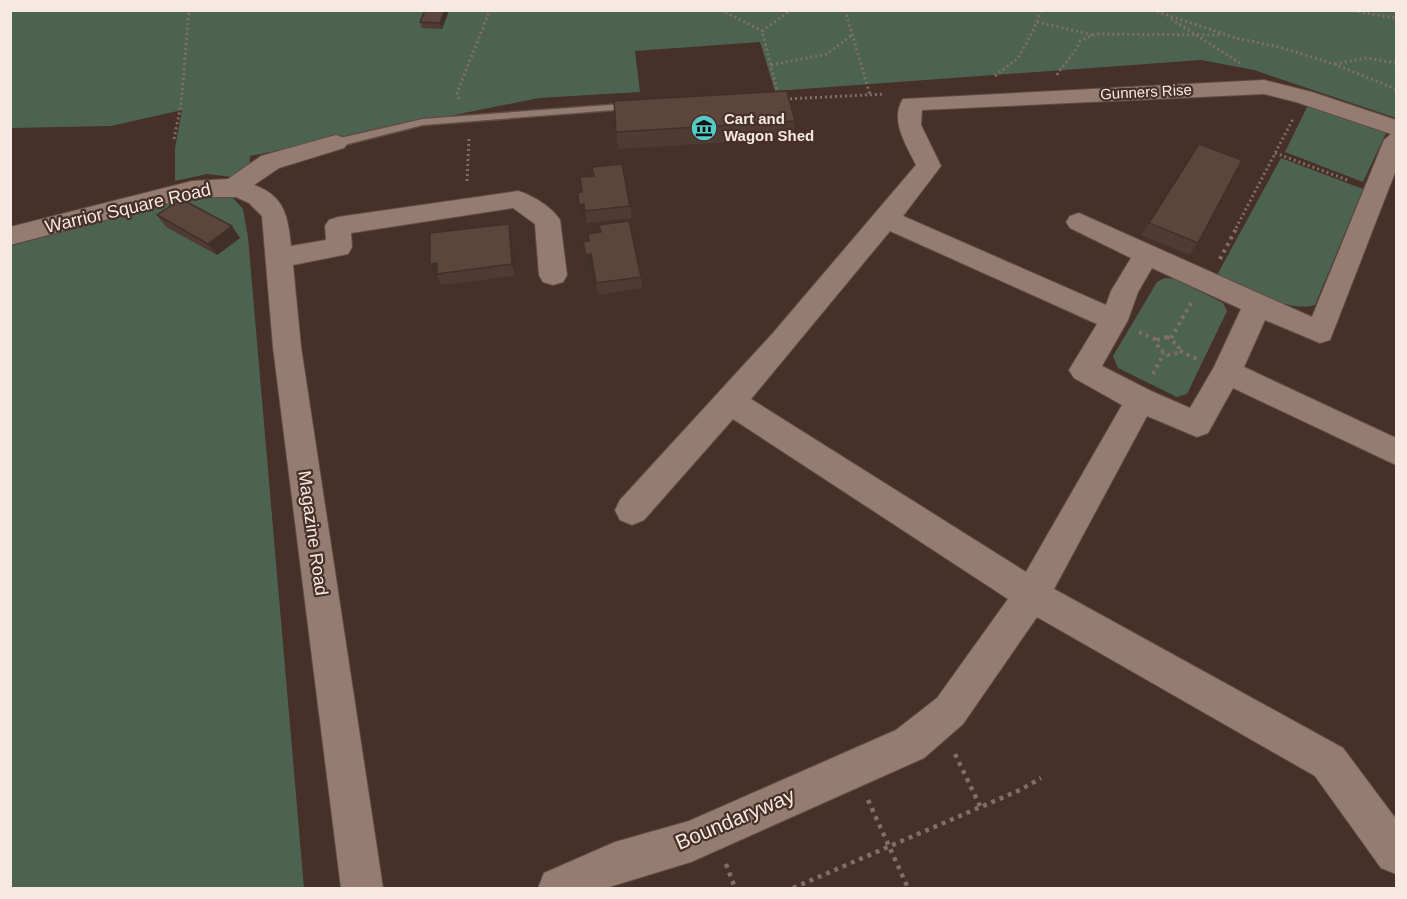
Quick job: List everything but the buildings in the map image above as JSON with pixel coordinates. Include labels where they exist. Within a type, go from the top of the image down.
[{"type":"street","name":"Gunners Rise","points":[[886,219],[928,166],[909,125],[911,104],[1264,87],[1304,97],[1396,128]]},
{"type":"street","points":[[1079,222],[1206,282],[1320,332],[1396,140]]},
{"type":"street","points":[[239,189],[270,162],[336,143]]},
{"type":"street","name":"Warrior Square Road","points":[[10,236],[192,189],[217,186],[239,189]]},
{"type":"street","name":"Magazine Road","points":[[239,189],[267,202],[275,215],[287,347],[362,888]]},
{"type":"street","points":[[280,258],[339,247],[338,226],[518,199],[547,220],[553,275]]},
{"type":"street","points":[[632,510],[732,403],[886,219],[1114,320]]},
{"type":"street","points":[[1147,255],[1125,291],[1114,320],[1084,370],[1140,400],[1197,424],[1227,372],[1257,305]]},
{"type":"street","points":[[1227,372],[1396,452]]},
{"type":"street","name":"Boundaryway","points":[[559,888],[615,863],[691,841],[854,769],[922,734],[950,711],[1032,595],[1140,400]]},
{"type":"street","points":[[732,403],[1032,595],[1329,762],[1396,853]]},
{"type":"lane","points":[[336,143],[423,122],[643,105]]},
{"type":"path","points":[[174,139],[181,105],[189,10]]},
{"type":"path","points":[[721,10],[762,31],[780,99]]},
{"type":"path","points":[[762,31],[791,10]]},
{"type":"path","points":[[845,10],[870,95]]},
{"type":"path","points":[[994,77],[1018,57],[1041,10]]},
{"type":"path","points":[[1152,10],[1226,35],[1283,48],[1334,64],[1396,89]]},
{"type":"path","points":[[1348,10],[1396,18]]},
{"type":"path","points":[[1165,15],[1243,65]]},
{"type":"path","points":[[1037,22],[1094,35],[1226,35]]},
{"type":"path","points":[[771,65],[826,54],[852,35]]},
{"type":"path","points":[[1056,81],[1058,71],[1076,51],[1078,44],[1094,35]]},
{"type":"path","points":[[1334,64],[1366,58],[1396,63]]},
{"type":"path","points":[[1171,338],[1206,282],[1304,97]]},
{"type":"path","points":[[1275,153],[1376,190]]},
{"type":"path","points":[[1160,338],[1171,338],[1180,348],[1176,355],[1164,353],[1156,345],[1160,338]]},
{"type":"path","points":[[922,734],[950,743],[980,807]]},
{"type":"path","points":[[854,769],[908,888]]},
{"type":"path","points":[[793,888],[1020,790],[1041,777]]},
{"type":"green space","points":[[10,11],[1396,11],[1396,118],[1254,70],[1201,60],[775,91],[760,42],[635,51],[640,92],[539,98],[250,156],[249,179],[207,174],[175,181],[175,148],[182,110],[111,126],[11,128]]},
{"type":"green space","points":[[1309,103],[1387,131],[1363,182],[1285,152]]},
{"type":"green space","points":[[1281,158],[1363,189],[1315,305],[1292,305],[1279,302],[1217,275]]},
{"type":"green space","points":[[196,196],[231,196],[243,209],[248,237],[304,888],[11,888],[11,246]]},
{"type":"green space","points":[[1165,278],[1175,279],[1223,303],[1227,311],[1187,394],[1177,397],[1118,368],[1113,356],[1157,282]]},
{"type":"place","name":"Cart and Wagon Shed","points":[[704,128]]}]
